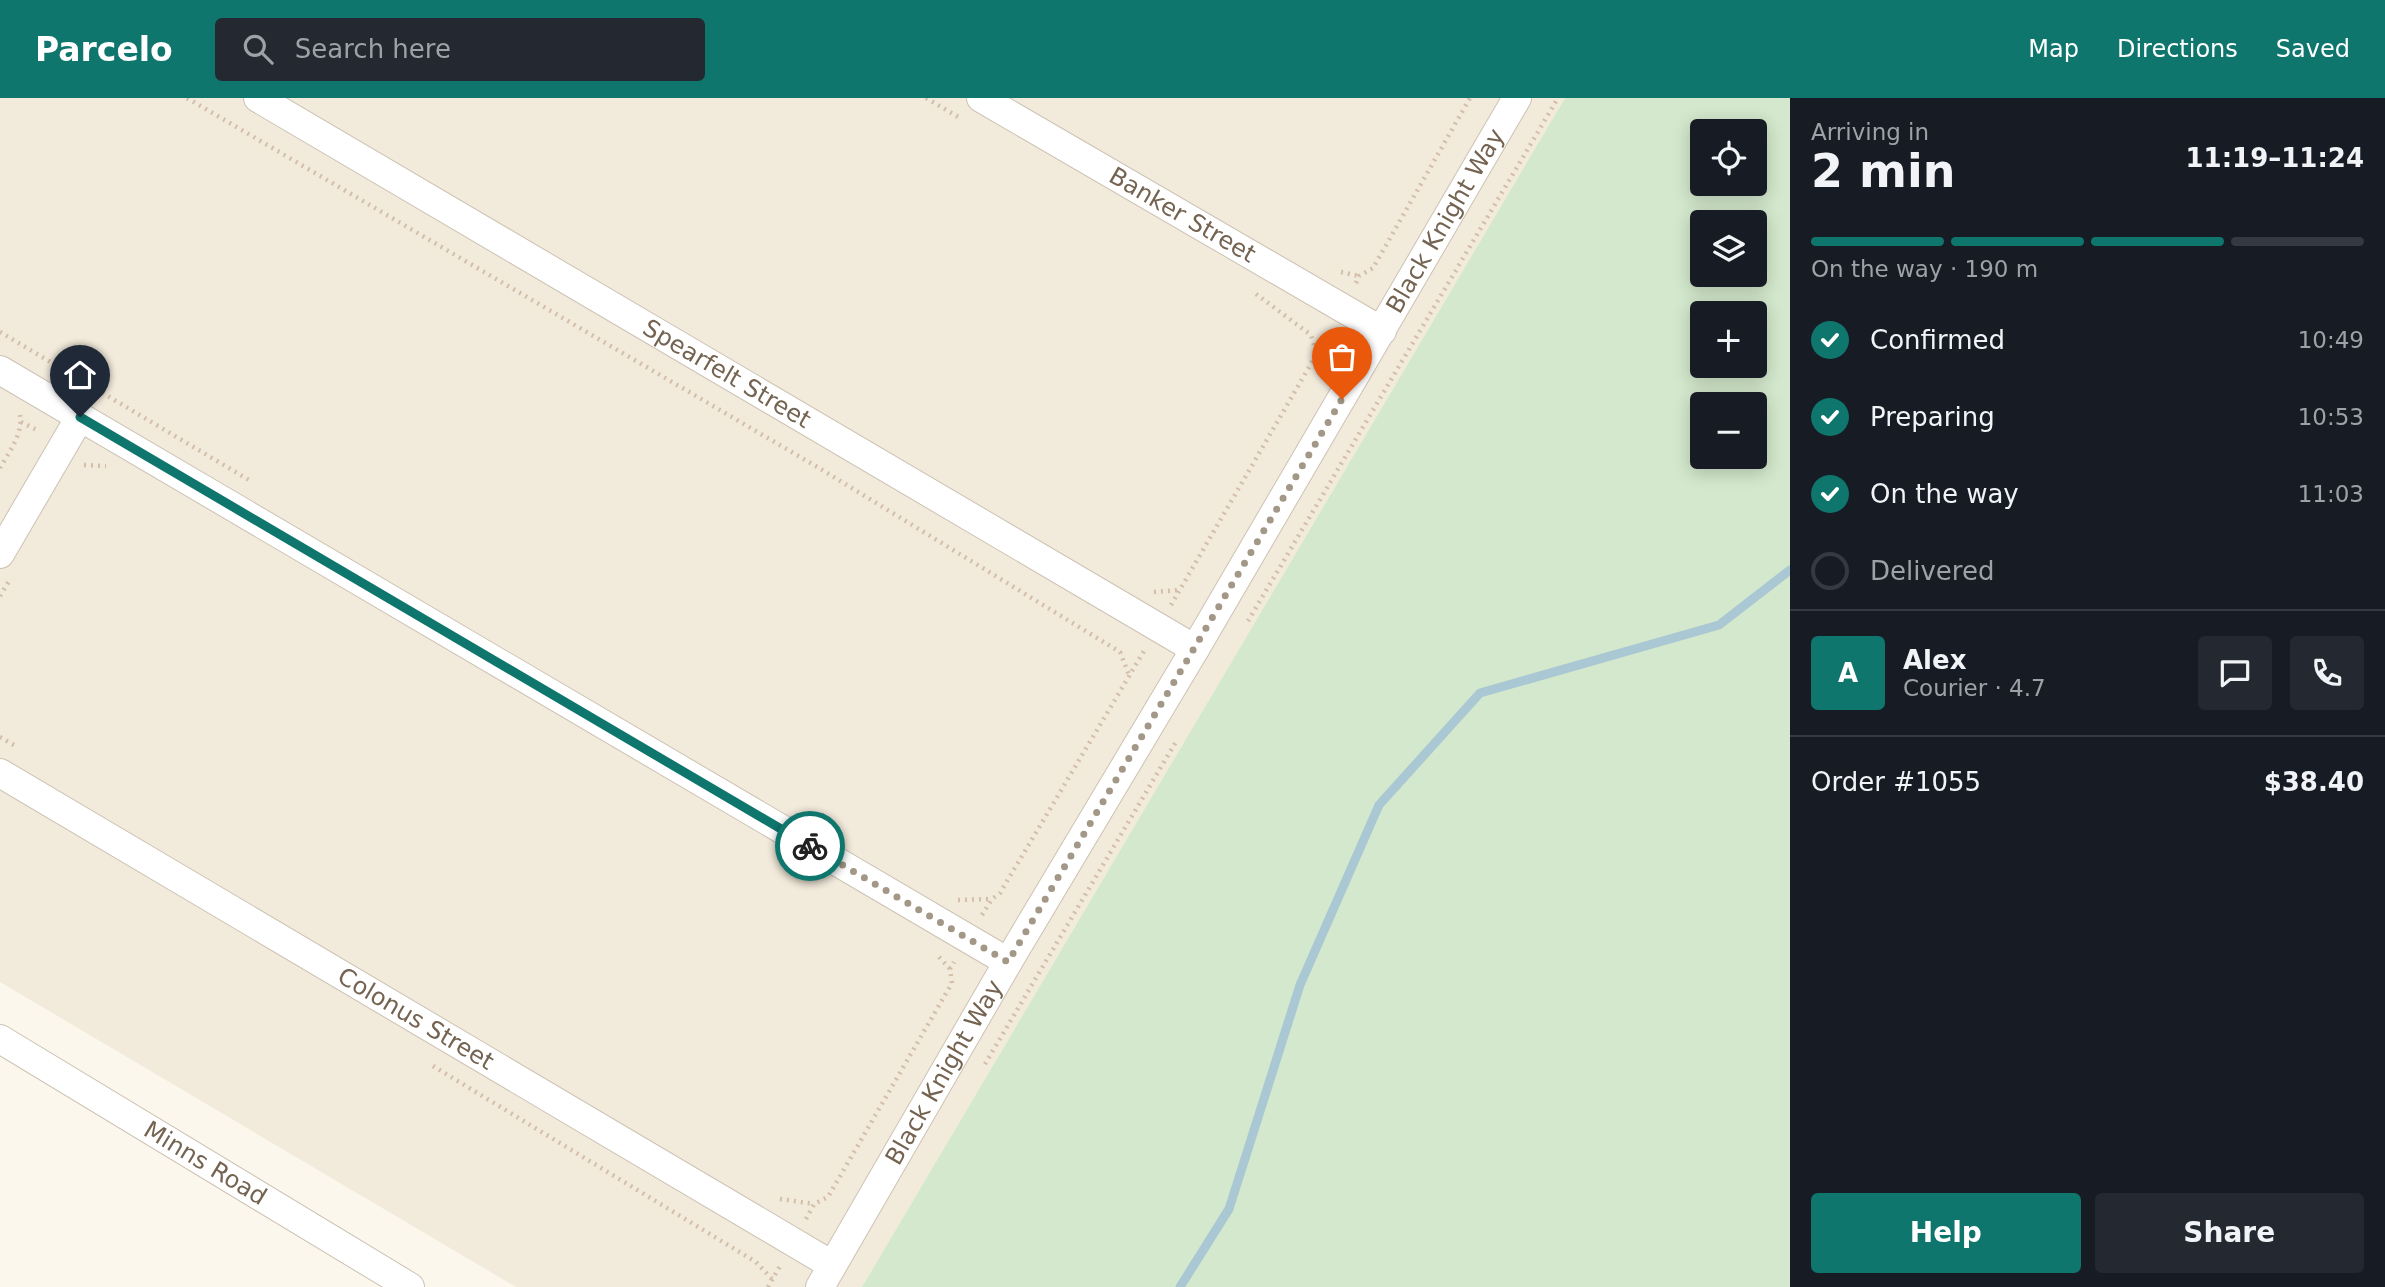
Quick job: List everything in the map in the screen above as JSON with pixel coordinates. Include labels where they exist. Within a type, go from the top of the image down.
[{"type":"street","name":"Spearfelt Street","points":[[258,98],[1195,649]]},
{"type":"street","name":"Banker Street","points":[[981,98],[1382,331]]},
{"type":"street","name":"Black Knight Way","points":[[826,1276],[1517,98]]},
{"type":"street","points":[[0,370],[1008,962]]},
{"type":"street","points":[[7,564],[80,417]]},
{"type":"street","name":"Colonus Street","points":[[0,773],[793,1242],[826,1276]]},
{"type":"street","name":"Minns Road","points":[[0,1039],[410,1287]]},
{"type":"path","points":[[187,98],[819,468],[1120,652],[1129,676]]},
{"type":"path","points":[[950,970],[992,899],[1000,893],[1158,627],[1317,355],[1359,276],[1374,268],[1470,98]]},
{"type":"path","points":[[0,468],[15,442],[21,422],[18,407]]},
{"type":"path","points":[[77,475],[84,464],[118,467]]},
{"type":"path","points":[[0,596],[7,564]]},
{"type":"path","points":[[768,1287],[814,1204],[828,1198],[952,983],[950,970],[937,954]]},
{"type":"path","points":[[429,1063],[756,1262],[772,1279]]},
{"type":"shaded area","points":[[0,98],[1565,98],[862,1287],[516,1287],[0,982]]},
{"type":"green space","points":[[1565,98],[1790,98],[1790,1287],[862,1287]]},
{"type":"waterway","points":[[1180,1287],[1229,1209],[1300,985],[1379,805],[1480,693],[1719,625],[1790,570]]},
{"type":"way so far","points":[[810,846],[1008,962],[1342,399]]},
{"type":"route","points":[[80,417],[810,846]]}]
